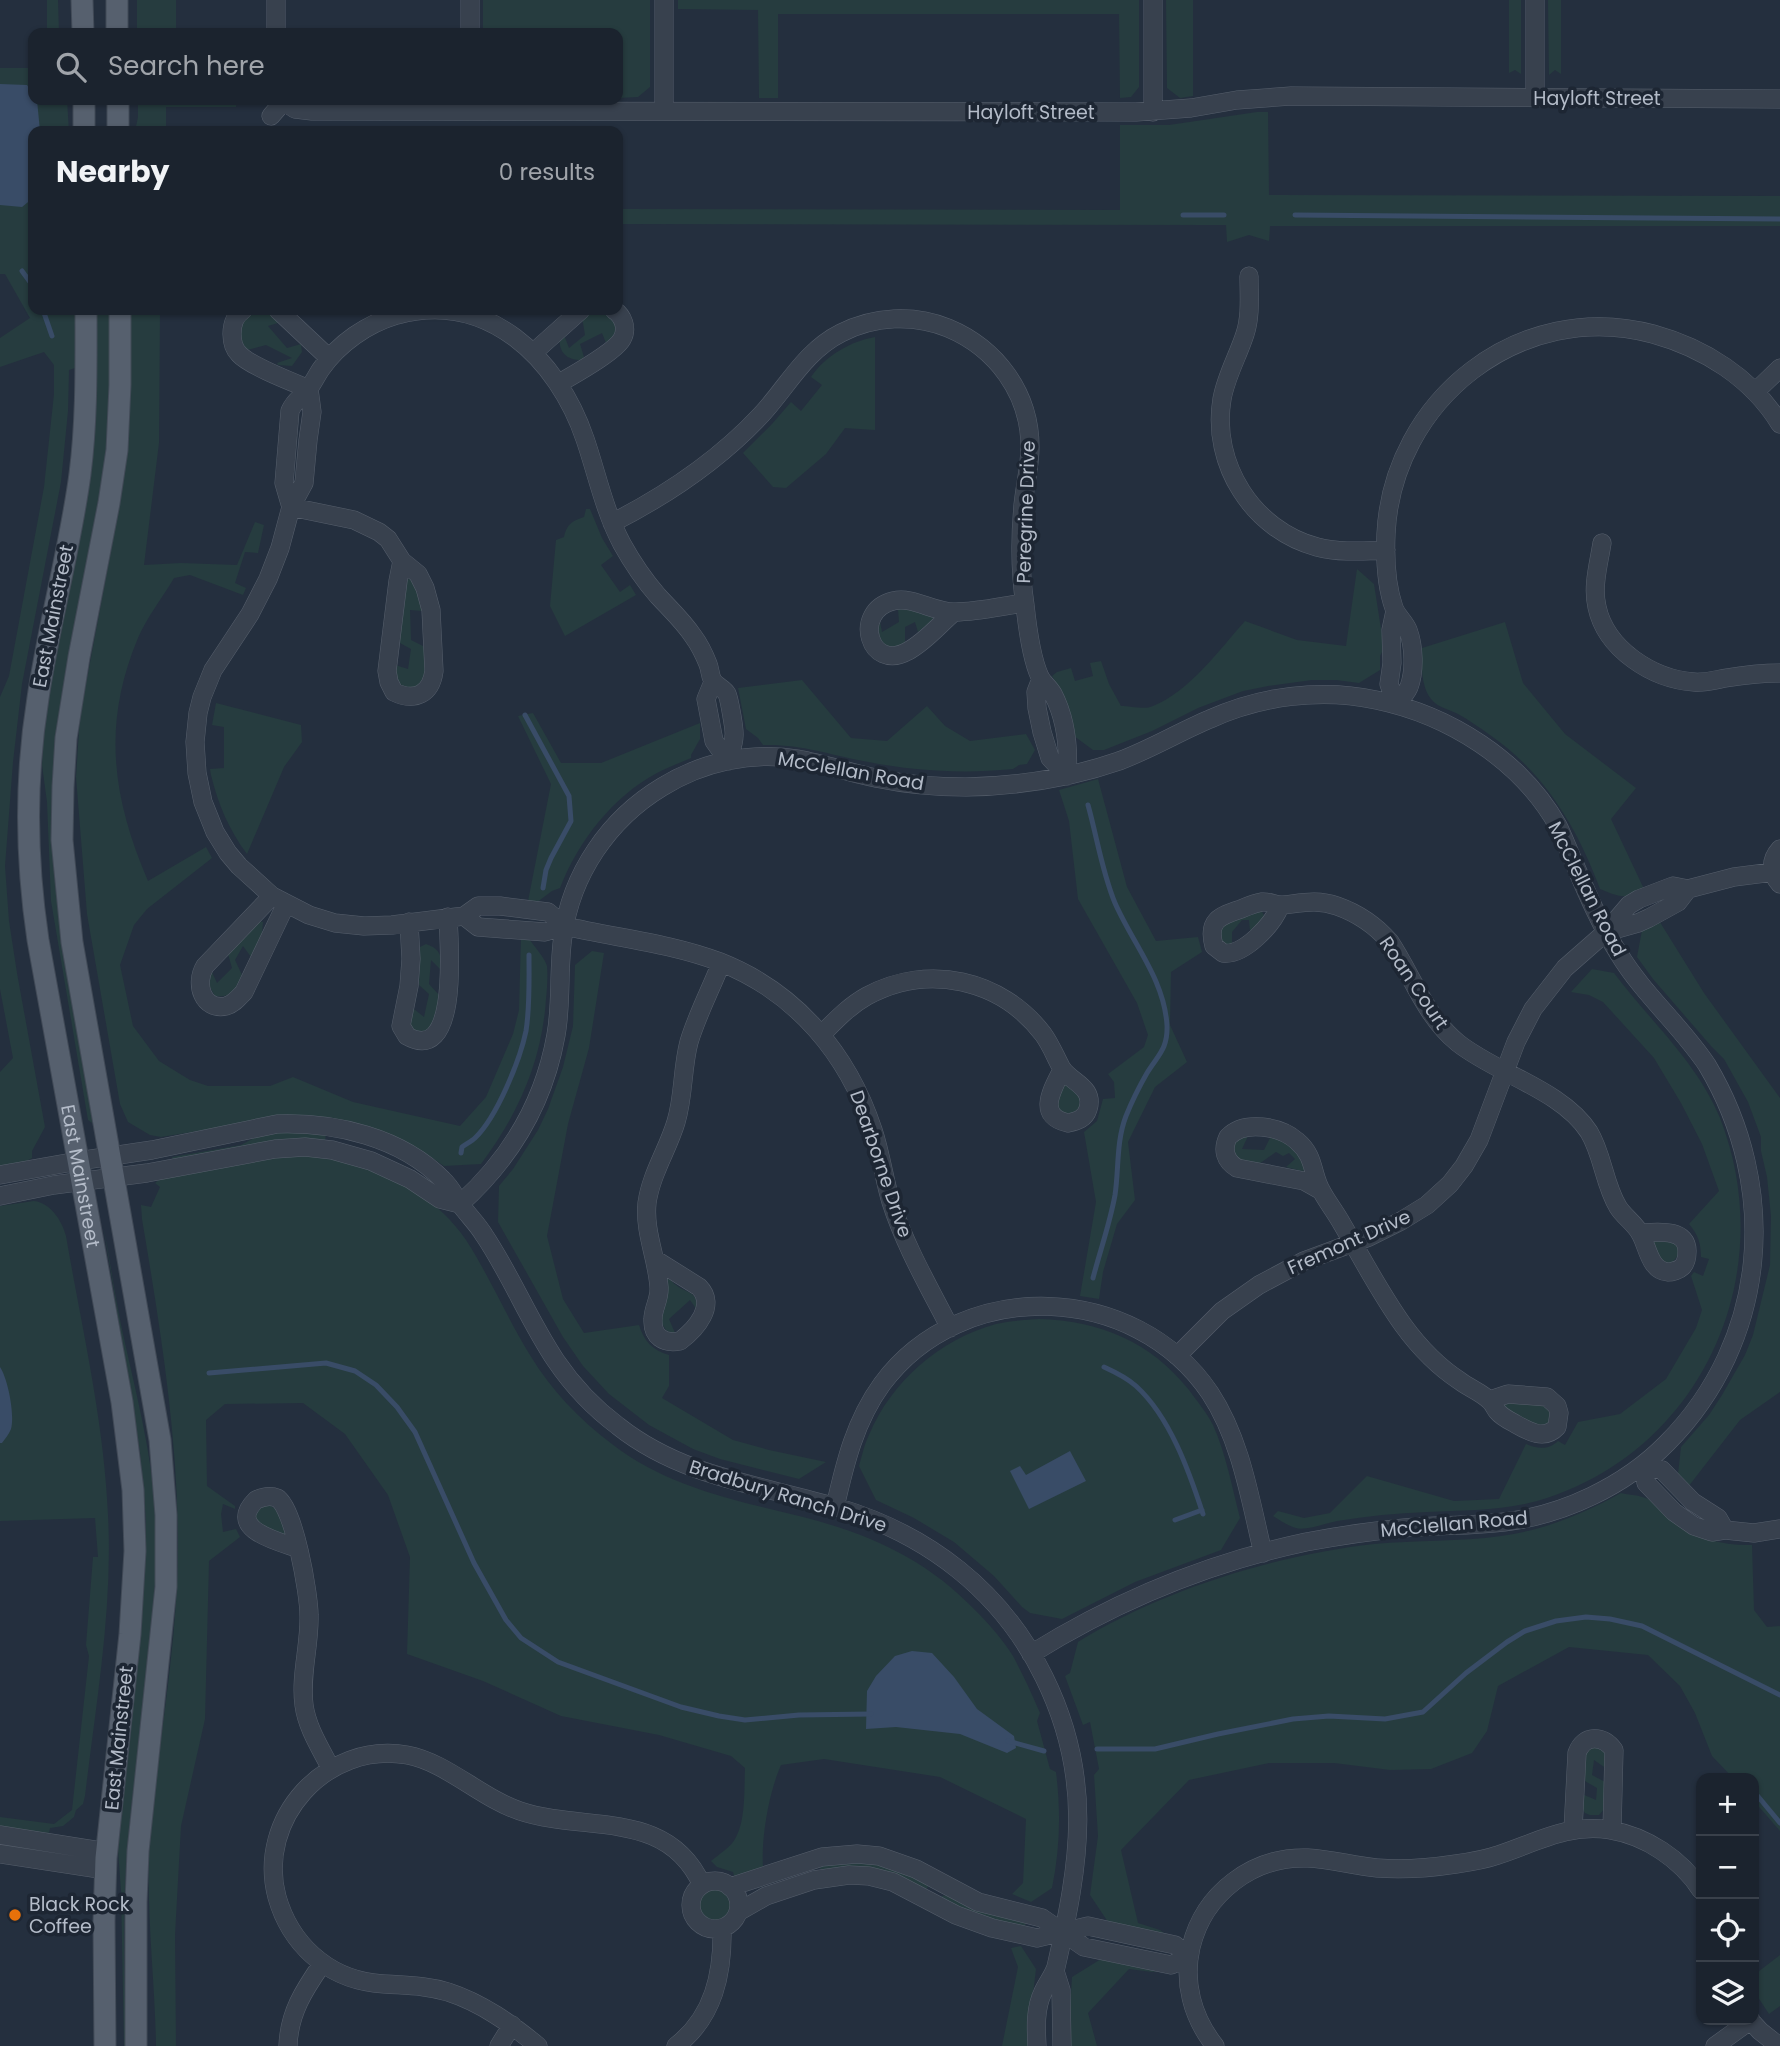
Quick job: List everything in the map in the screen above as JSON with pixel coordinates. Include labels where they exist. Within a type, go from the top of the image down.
[{"type":"main road","points":[[82,0],[83,28]]},
{"type":"main road","points":[[117,0],[117,28]]},
{"type":"main road","points":[[84,105],[84,126]]},
{"type":"main road","points":[[118,105],[118,126]]},
{"type":"main road","name":"East Mainstreet","points":[[86,315],[86,394],[82,454],[37,701],[28,824],[34,913],[122,1402],[134,1515],[133,1600],[106,1861],[105,2046]]},
{"type":"main road","name":"East Mainstreet","points":[[120,315],[117,450],[69,716],[62,808],[68,913],[160,1440],[165,1488],[167,1543],[164,1609],[138,1851],[136,2046]]},
{"type":"main road","points":[[91,2046],[105,2014]]},
{"type":"street","points":[[276,0],[276,28]]},
{"type":"street","points":[[470,0],[470,28]]},
{"type":"street","points":[[664,0],[664,111]]},
{"type":"street","points":[[1153,0],[1153,112]]},
{"type":"street","points":[[1535,0],[1535,97]]},
{"type":"street","name":"Hayloft Street","points":[[278,106],[312,111],[470,106],[664,111],[1153,112],[1237,100],[1292,96],[1780,99]]},
{"type":"street","points":[[1249,276],[1247,328],[1226,383],[1220,417],[1223,449],[1233,478],[1248,502],[1268,522],[1302,542],[1345,552],[1386,550]]},
{"type":"street","points":[[237,315],[232,328],[234,347],[238,354],[309,389]]},
{"type":"street","points":[[283,315],[329,358]]},
{"type":"street","points":[[398,315],[376,323],[350,338],[329,358],[309,389],[312,412],[304,484],[291,507],[280,548],[263,589],[207,682],[196,727],[195,756],[198,786],[215,832],[239,866],[279,900],[309,915],[335,923],[378,926],[408,922],[456,917],[445,1011],[438,1031],[421,1041],[407,1036],[401,1026],[411,958],[408,922]]},
{"type":"street","points":[[469,315],[486,320],[518,338],[534,352],[572,408],[585,438],[599,488],[622,544],[643,577],[692,635],[708,665],[713,682],[727,693],[734,735],[728,761]]},
{"type":"street","points":[[534,352],[575,315]]},
{"type":"street","points":[[558,384],[612,349],[623,338],[624,324],[620,315]]},
{"type":"street","name":"Peregrine Drive","points":[[612,523],[656,500],[716,458],[761,415],[806,359],[823,344],[847,330],[890,319],[919,320],[956,331],[988,352],[1011,380],[1023,407],[1030,446],[1021,537],[1024,604],[1041,679],[1056,701],[1068,744],[1067,776]]},
{"type":"street","points":[[1396,704],[1408,690],[1412,645],[1408,628],[1395,611],[1386,550],[1391,489],[1416,431],[1433,406],[1484,361],[1543,336],[1576,329],[1629,329],[1696,349],[1725,367],[1755,392],[1780,424]]},
{"type":"street","points":[[1755,392],[1780,368]]},
{"type":"street","points":[[291,507],[367,525],[388,539],[402,561],[418,573],[431,610],[433,681],[423,693],[409,697],[394,692],[387,671],[402,561]]},
{"type":"street","points":[[1602,542],[1595,590],[1597,606],[1609,634],[1628,655],[1664,675],[1694,682],[1780,673]]},
{"type":"street","points":[[953,612],[1024,604]]},
{"type":"street","name":"McClellan Road","points":[[460,1204],[504,1158],[528,1119],[545,1080],[557,1030],[562,939],[569,906],[581,876],[598,846],[619,821],[661,788],[690,773],[728,761],[757,757],[791,758],[894,782],[947,787],[1004,785],[1067,776],[1115,762],[1140,753],[1209,719],[1265,700],[1326,695],[1366,697],[1396,704],[1441,722],[1477,741],[1526,784],[1558,828],[1606,932],[1640,986],[1682,1033],[1710,1070],[1739,1127],[1751,1167],[1755,1195],[1757,1235],[1754,1278],[1735,1343],[1721,1372],[1705,1398],[1644,1465],[1597,1493],[1560,1509],[1500,1523],[1391,1529],[1327,1538],[1263,1553],[1193,1574],[1149,1591],[1084,1623],[1031,1654]]},
{"type":"street","points":[[1776,878],[1774,858],[1780,849]]},
{"type":"street","name":"Fremont Drive","points":[[1177,1356],[1222,1311],[1259,1285],[1304,1261],[1369,1237],[1408,1217],[1427,1205],[1450,1184],[1483,1133],[1503,1072],[1524,1025],[1565,968],[1606,932],[1629,905],[1672,886],[1688,889],[1734,877],[1776,878]]},
{"type":"street","points":[[279,900],[244,992],[225,1006],[207,1000],[200,989],[200,973],[205,966],[279,900]]},
{"type":"street","name":"Roan Court","points":[[1280,906],[1309,901],[1322,902],[1349,911],[1374,927],[1390,942],[1400,957],[1433,1017],[1459,1043],[1503,1072],[1554,1099],[1581,1123],[1601,1158],[1618,1207],[1641,1233]]},
{"type":"street","name":"Dearborne Drive","points":[[456,917],[478,927],[545,932],[565,926],[683,950],[722,963],[775,991],[822,1034],[842,1062],[874,1132],[886,1185],[897,1217],[950,1328]]},
{"type":"street","points":[[656,1259],[699,1287],[707,1298],[704,1314],[691,1332],[680,1341],[664,1341],[659,1339],[655,1332],[653,1318],[659,1295],[656,1259],[648,1231],[647,1204],[681,1106],[690,1042],[722,963]]},
{"type":"street","points":[[822,1034],[852,1006],[891,985],[932,978],[961,981],[989,990],[1016,1006],[1045,1036],[1062,1070]]},
{"type":"street","name":"Bradbury Ranch Drive","points":[[80,1171],[110,1156],[277,1124],[296,1123],[328,1126],[369,1136],[408,1154],[449,1186],[489,1242],[556,1360],[592,1405],[621,1429],[674,1461],[707,1474],[835,1507],[896,1529],[918,1541],[976,1585],[997,1607],[1031,1654],[1046,1682],[1063,1723],[1074,1769],[1079,1808],[1074,1876],[1055,1971],[1039,2004],[1037,2046]]},
{"type":"street","points":[[1320,1189],[1304,1181],[1237,1168],[1226,1159],[1228,1137],[1239,1130],[1270,1128],[1290,1135],[1303,1147],[1314,1165],[1320,1189],[1402,1323],[1445,1371],[1490,1400]]},
{"type":"street","points":[[0,1175],[80,1171],[114,1177],[275,1149],[305,1147],[332,1150],[371,1161],[410,1179],[440,1199],[460,1204]]},
{"type":"street","points":[[0,1196],[80,1171]]},
{"type":"street","points":[[835,1507],[854,1434],[874,1396],[901,1363],[950,1328],[979,1316],[1004,1309],[1068,1307],[1121,1322],[1157,1341],[1177,1356],[1205,1387],[1226,1422],[1239,1456],[1263,1553]]},
{"type":"street","points":[[1644,1465],[1646,1483],[1674,1512],[1695,1526],[1712,1532],[1780,1529]]},
{"type":"street","points":[[297,1548],[304,1569],[309,1615],[303,1702],[309,1724],[331,1769]]},
{"type":"street","points":[[1573,1830],[1577,1753],[1583,1743],[1594,1738],[1606,1741],[1614,1750],[1612,1830]]},
{"type":"street","points":[[538,2046],[512,2025],[475,2003],[413,1984],[364,1981],[322,1964],[304,1947],[287,1921],[276,1890],[274,1864],[277,1837],[288,1812],[306,1787],[331,1769],[357,1759],[382,1754],[420,1758],[498,1802],[523,1811],[562,1821],[624,1826],[644,1832],[666,1843],[687,1860],[702,1885]]},
{"type":"street","points":[[1213,2045],[1193,2008],[1187,1975],[1189,1957],[1197,1928],[1211,1903],[1229,1885],[1260,1866],[1297,1858],[1376,1868],[1439,1866],[1497,1856],[1550,1835],[1573,1830],[1612,1830],[1644,1842],[1673,1858],[1696,1883]]},
{"type":"street","points":[[0,1835],[106,1861]]},
{"type":"street","points":[[0,1854],[106,1861]]},
{"type":"street","points":[[730,1887],[809,1860],[833,1855],[879,1856],[916,1869],[991,1906],[1042,1918],[1062,1931]]},
{"type":"street","points":[[809,1860],[814,1880]]},
{"type":"street","points":[[738,1912],[737,1896],[730,1887],[715,1881],[702,1885],[691,1904],[695,1918],[707,1928],[722,1928],[734,1919],[738,1912],[766,1896],[814,1880],[849,1875],[881,1878],[969,1920],[1011,1933],[1037,1938],[1088,1926],[1175,1945],[1189,1957]]},
{"type":"street","points":[[931,1902],[941,1883]]},
{"type":"street","points":[[680,2045],[708,2008],[718,1983],[722,1961],[722,1928]]},
{"type":"street","points":[[288,2046],[290,2023],[298,2002],[322,1964]]},
{"type":"street","name":"Bradbury Ranch Drive","points":[[1055,1971],[1061,1990],[1062,2046]]},
{"type":"street","points":[[499,2046],[512,2025]]},
{"type":"street","points":[[1715,2046],[1744,2025]]},
{"type":"street","points":[[1755,2025],[1779,2046]]},
{"type":"green space","points":[[47,0],[58,0],[59,28],[47,28]]},
{"type":"green space","points":[[137,0],[176,0],[176,28],[137,28]]},
{"type":"green space","points":[[483,0],[650,0],[650,87],[638,97],[623,98],[623,28],[483,28]]},
{"type":"green space","points":[[678,0],[1139,0],[1139,87],[1131,97],[1120,98],[1119,14],[778,14],[778,98],[759,98],[758,10],[678,9]]},
{"type":"green space","points":[[1166,0],[1193,0],[1193,96],[1180,98],[1167,88]]},
{"type":"green space","points":[[1509,0],[1521,0],[1521,74],[1515,70],[1509,73]]},
{"type":"green space","points":[[1548,0],[1561,0],[1561,74],[1555,70],[1549,75]]},
{"type":"green space","points":[[0,68],[28,68],[28,105],[67,105],[69,126],[28,126],[28,314],[5,274],[0,274]]},
{"type":"green space","points":[[138,105],[236,105],[166,107],[166,126],[136,126]]},
{"type":"green space","points":[[1268,112],[1269,195],[1780,196],[1780,226],[1270,226],[1269,241],[1249,235],[1227,242],[1226,225],[623,224],[623,209],[1120,210],[1120,125],[1169,125]]},
{"type":"green space","points":[[28,315],[75,315],[75,368],[69,370],[61,482],[22,684],[5,866],[9,921],[45,1127],[32,1151],[32,1158],[0,1167],[0,1072],[13,1058],[0,989],[0,697],[9,676],[44,487],[54,394],[54,365],[44,352],[0,367],[0,338],[30,318]]},
{"type":"green space","points":[[94,315],[110,315],[111,385],[107,446],[52,841],[63,947],[92,1123],[88,1120],[51,901],[47,802],[42,765],[44,718]]},
{"type":"green space","points":[[131,315],[160,315],[159,443],[144,565],[237,565],[255,522],[264,525],[258,553],[245,552],[235,583],[246,588],[243,595],[190,575],[174,578],[138,638],[119,700],[116,760],[120,790],[126,820],[148,881],[206,847],[212,858],[147,909],[134,925],[120,965],[133,1026],[159,1061],[190,1080],[208,1086],[270,1086],[293,1077],[353,1102],[460,1126],[486,1097],[513,1034],[519,1010],[521,937],[529,939],[547,966],[544,1022],[533,1066],[517,1107],[481,1164],[444,1166],[425,1153],[382,1132],[211,1129],[161,1137],[150,1135],[128,1122],[120,1104],[87,914],[76,777],[80,716],[127,452]]},
{"type":"green space","points":[[252,315],[272,315],[281,322],[268,326],[287,348],[301,344],[302,352],[292,366],[278,365],[277,363],[292,358],[266,345],[247,350],[244,347],[240,331],[244,318]]},
{"type":"green space","points":[[582,317],[610,317],[616,324],[615,332],[606,343],[602,333],[580,344],[584,357],[581,360],[572,359],[562,352],[560,338],[564,335],[569,348],[585,335]]},
{"type":"green space","points":[[875,337],[875,430],[845,428],[826,454],[786,488],[773,487],[743,453],[791,402],[801,411],[822,385],[811,377],[824,362],[848,346]]},
{"type":"green space","points":[[586,509],[590,509],[613,556],[601,565],[620,592],[630,585],[636,595],[565,636],[550,606],[556,540],[564,537],[571,524],[584,517]]},
{"type":"green space","points":[[1357,569],[1374,584],[1384,648],[1380,656],[1380,670],[1359,683],[1312,680],[1243,691],[1104,750],[1093,750],[1074,736],[1063,696],[1052,676],[1057,672],[1071,668],[1075,681],[1093,676],[1090,663],[1101,661],[1121,706],[1146,708],[1179,691],[1214,657],[1245,621],[1297,640],[1346,646]]},
{"type":"green space","points":[[411,579],[419,595],[422,611],[410,610],[411,640],[425,647],[426,677],[418,686],[410,687],[401,685],[394,677],[395,665],[408,669],[411,649],[398,642],[407,580]]},
{"type":"green space","points":[[898,609],[911,610],[933,617],[933,620],[918,632],[915,622],[905,627],[905,644],[900,647],[885,646],[877,636],[878,624],[880,622],[882,632],[899,622]]},
{"type":"green space","points":[[1505,622],[1523,683],[1565,734],[1636,788],[1611,819],[1644,889],[1632,895],[1622,896],[1600,889],[1570,824],[1543,784],[1509,750],[1466,719],[1437,704],[1425,688],[1422,648]]},
{"type":"green space","points":[[802,680],[851,738],[887,741],[927,706],[945,726],[970,741],[1026,734],[1035,750],[1027,764],[1013,769],[938,771],[863,761],[802,748],[763,745],[746,729],[738,688]]},
{"type":"green space","points":[[216,703],[301,725],[302,742],[284,767],[247,854],[225,816],[211,775],[210,769],[224,768],[224,727],[212,725]]},
{"type":"green space","points":[[533,713],[561,763],[601,763],[700,723],[700,739],[691,758],[641,783],[611,808],[576,854],[560,888],[536,903],[528,901],[551,784],[518,716]]},
{"type":"green space","points":[[1098,779],[1127,887],[1156,941],[1198,937],[1202,952],[1171,972],[1170,1025],[1187,1062],[1155,1087],[1128,1142],[1135,1200],[1117,1224],[1103,1272],[1099,1299],[1080,1296],[1096,1202],[1084,1132],[1097,1121],[1103,1099],[1115,1098],[1114,1082],[1108,1074],[1144,1047],[1148,1035],[1137,1003],[1078,899],[1069,821],[1059,790]]},
{"type":"green space","points":[[1262,912],[1265,917],[1250,931],[1249,920],[1242,920],[1232,932],[1232,946],[1222,943],[1220,933],[1224,924]]},
{"type":"green space","points":[[1658,919],[1704,993],[1780,1098],[1780,1392],[1740,1420],[1688,1487],[1678,1474],[1681,1447],[1709,1415],[1722,1395],[1753,1335],[1770,1265],[1771,1216],[1761,1137],[1748,1102],[1724,1059],[1653,979],[1637,957],[1642,930]]},
{"type":"green space","points":[[259,921],[263,922],[262,934],[251,957],[243,946],[235,960],[242,975],[238,984],[233,992],[226,996],[215,996],[208,984],[211,970],[217,983],[232,968],[228,954]]},
{"type":"green space","points":[[426,944],[437,950],[441,957],[441,970],[431,960],[429,984],[440,996],[431,1028],[425,1032],[413,1030],[409,1024],[414,1009],[424,1017],[429,994],[419,985],[420,947]]},
{"type":"green space","points":[[592,951],[604,953],[589,1048],[568,1124],[547,1236],[563,1299],[584,1333],[639,1325],[650,1344],[669,1355],[669,1386],[662,1398],[733,1440],[826,1462],[799,1479],[720,1459],[693,1449],[649,1425],[609,1394],[583,1366],[563,1337],[498,1222],[499,1186],[538,1130],[563,1067],[573,1026],[575,965]]},
{"type":"green space","points":[[1592,969],[1614,973],[1686,1060],[1699,1078],[1720,1118],[1736,1176],[1740,1235],[1733,1292],[1715,1346],[1687,1395],[1649,1438],[1602,1473],[1547,1498],[1502,1508],[1382,1515],[1305,1528],[1287,1524],[1273,1516],[1278,1511],[1304,1518],[1330,1513],[1367,1476],[1454,1501],[1499,1499],[1526,1444],[1543,1448],[1558,1441],[1565,1445],[1578,1422],[1620,1414],[1666,1379],[1696,1328],[1702,1310],[1691,1276],[1694,1272],[1703,1276],[1709,1259],[1701,1257],[1698,1239],[1689,1224],[1719,1191],[1702,1144],[1654,1058],[1603,1002],[1589,995],[1571,992]]},
{"type":"green space","points":[[1065,1083],[1080,1097],[1079,1109],[1072,1113],[1060,1111],[1058,1107]]},
{"type":"green space","points":[[267,1131],[326,1134],[325,1141],[173,1161],[172,1157],[241,1145]]},
{"type":"green space","points":[[1248,1136],[1242,1149],[1264,1150],[1271,1136],[1297,1153],[1305,1170],[1286,1167],[1295,1159],[1289,1153],[1283,1156],[1276,1152],[1259,1164],[1237,1161],[1232,1144]]},
{"type":"green space","points":[[298,1154],[344,1160],[383,1173],[415,1191],[443,1213],[466,1240],[522,1341],[547,1380],[589,1425],[634,1459],[656,1472],[703,1491],[828,1524],[875,1541],[897,1551],[938,1577],[976,1611],[1013,1656],[1040,1713],[1037,1721],[1050,1769],[1056,1772],[1059,1802],[1058,1845],[1052,1888],[1031,1902],[1012,1894],[1023,1883],[1026,1819],[940,1777],[824,1759],[781,1765],[767,1815],[763,1867],[734,1876],[733,1872],[717,1867],[711,1861],[733,1842],[739,1832],[744,1805],[745,1768],[731,1756],[659,1735],[561,1716],[483,1681],[407,1654],[410,1557],[388,1495],[345,1434],[303,1403],[225,1404],[206,1420],[207,1486],[235,1506],[235,1509],[223,1504],[223,1532],[236,1529],[240,1537],[209,1561],[205,1719],[181,1826],[175,1935],[176,2046],[156,2046],[149,1914],[150,1834],[175,1618],[178,1545],[171,1422],[141,1205],[151,1207],[160,1187],[155,1183],[165,1175]]},
{"type":"green space","points":[[34,1201],[46,1205],[55,1214],[66,1236],[102,1445],[109,1550],[106,1620],[85,1796],[74,1817],[63,1826],[50,1828],[49,1833],[0,1827],[0,1817],[54,1824],[72,1810],[89,1656],[86,1645],[93,1557],[98,1557],[95,1518],[0,1521],[0,1206]]},
{"type":"green space","points":[[103,1224],[148,1453],[156,1527],[153,1609],[125,1879],[126,2046],[118,1850],[141,1631],[146,1520],[140,1452]]},
{"type":"green space","points":[[1652,1240],[1677,1245],[1679,1254],[1672,1263],[1661,1262]]},
{"type":"green space","points":[[667,1277],[694,1296],[697,1304],[697,1310],[690,1300],[669,1319],[675,1333],[673,1334],[666,1330],[661,1322],[667,1299]]},
{"type":"green space","points":[[1039,1319],[1103,1329],[1140,1347],[1174,1373],[1213,1425],[1240,1518],[1221,1550],[1135,1582],[1062,1619],[1030,1613],[994,1576],[954,1542],[914,1518],[876,1500],[859,1466],[878,1416],[890,1397],[920,1365],[956,1340],[975,1331],[1001,1323]]},
{"type":"green space","points":[[1505,1403],[1540,1403],[1551,1409],[1550,1422],[1539,1425],[1527,1421],[1505,1408]]},
{"type":"green space","points":[[1621,1493],[1638,1496],[1648,1499],[1668,1518],[1697,1535],[1729,1544],[1752,1545],[1754,1610],[1767,1627],[1780,1626],[1780,1831],[1759,1807],[1759,1773],[1728,1773],[1712,1756],[1695,1713],[1680,1686],[1648,1655],[1569,1647],[1498,1686],[1487,1731],[1472,1753],[1431,1769],[1390,1770],[1334,1763],[1269,1763],[1189,1780],[1121,1850],[1138,1923],[1165,1934],[1108,1922],[1090,1895],[1098,1836],[1094,1775],[1099,1769],[1090,1722],[1083,1725],[1065,1676],[1070,1673],[1078,1642],[1146,1606],[1259,1566],[1374,1544],[1501,1536],[1533,1530],[1592,1508]]},
{"type":"green space","points":[[269,1505],[276,1509],[286,1535],[261,1526],[256,1521],[256,1514],[261,1506]]},
{"type":"green space","points":[[1595,1746],[1605,1750],[1607,1769],[1594,1760],[1592,1775],[1607,1783],[1605,1808],[1599,1815],[1590,1815],[1582,1808],[1582,1794],[1596,1800],[1597,1788],[1583,1780],[1584,1756]]},
{"type":"green space","points":[[848,1861],[891,1866],[929,1885],[924,1890],[822,1871],[820,1868],[821,1865]]},
{"type":"green space","points":[[715,1887],[727,1892],[732,1904],[727,1916],[715,1921],[703,1916],[698,1904],[703,1892]]},
{"type":"green space","points":[[947,1895],[1026,1922],[1025,1926],[1023,1928],[1000,1924],[942,1900],[942,1896]]},
{"type":"green space","points":[[1021,1946],[1036,1969],[1030,2020],[1031,2046],[1002,2046],[1018,1967],[1011,1948]]},
{"type":"green space","points":[[1780,1955],[1780,2006],[1769,2014],[1759,1999],[1759,1971]]},
{"type":"green space","points":[[1101,1959],[1161,1971],[1129,1969],[1088,2013],[1097,2046],[1068,2046],[1072,1977]]},
{"type":"water","points":[[0,84],[27,85],[28,105],[37,105],[40,126],[28,126],[28,202],[22,207],[0,205]]},
{"type":"water","points":[[0,1367],[8,1388],[12,1415],[11,1429],[2,1443],[0,1443]]},
{"type":"water","points":[[1070,1451],[1086,1481],[1029,1509],[1010,1471],[1020,1466],[1026,1475]]},
{"type":"water","points":[[912,1651],[932,1653],[954,1677],[977,1709],[1014,1736],[1016,1748],[1007,1753],[960,1734],[896,1727],[866,1729],[867,1691],[876,1676],[895,1656]]},
{"type":"waterway","points":[[1183,215],[1224,215]]},
{"type":"waterway","points":[[1295,215],[1780,219]]},
{"type":"waterway","points":[[22,271],[28,279]]},
{"type":"waterway","points":[[45,315],[52,336]]},
{"type":"waterway","points":[[525,715],[569,796],[571,821],[551,858],[543,888]]},
{"type":"waterway","points":[[1088,805],[1110,891],[1154,977],[1165,1008],[1167,1025],[1164,1046],[1138,1089],[1123,1126],[1115,1195],[1093,1278]]},
{"type":"waterway","points":[[461,1153],[462,1147],[475,1138],[491,1116],[519,1057],[527,1022],[529,955]]},
{"type":"waterway","points":[[209,1373],[326,1363],[355,1371],[376,1385],[397,1407],[415,1432],[474,1563],[506,1620],[521,1638],[558,1662],[681,1707],[719,1716],[745,1720],[799,1715],[871,1714]]},
{"type":"waterway","points":[[1104,1367],[1136,1386],[1159,1413],[1185,1463],[1203,1514]]},
{"type":"waterway","points":[[1175,1520],[1202,1510]]},
{"type":"waterway","points":[[1097,1749],[1155,1749],[1293,1719],[1329,1716],[1385,1719],[1423,1712],[1466,1673],[1525,1631],[1556,1621],[1586,1617],[1642,1626],[1780,1695]]},
{"type":"waterway","points":[[1008,1741],[1044,1751]]},
{"type":"waterway","points":[[1759,1798],[1780,1823]]},
{"type":"place","name":"Black Rock Coffee","points":[[15,1915]]}]
